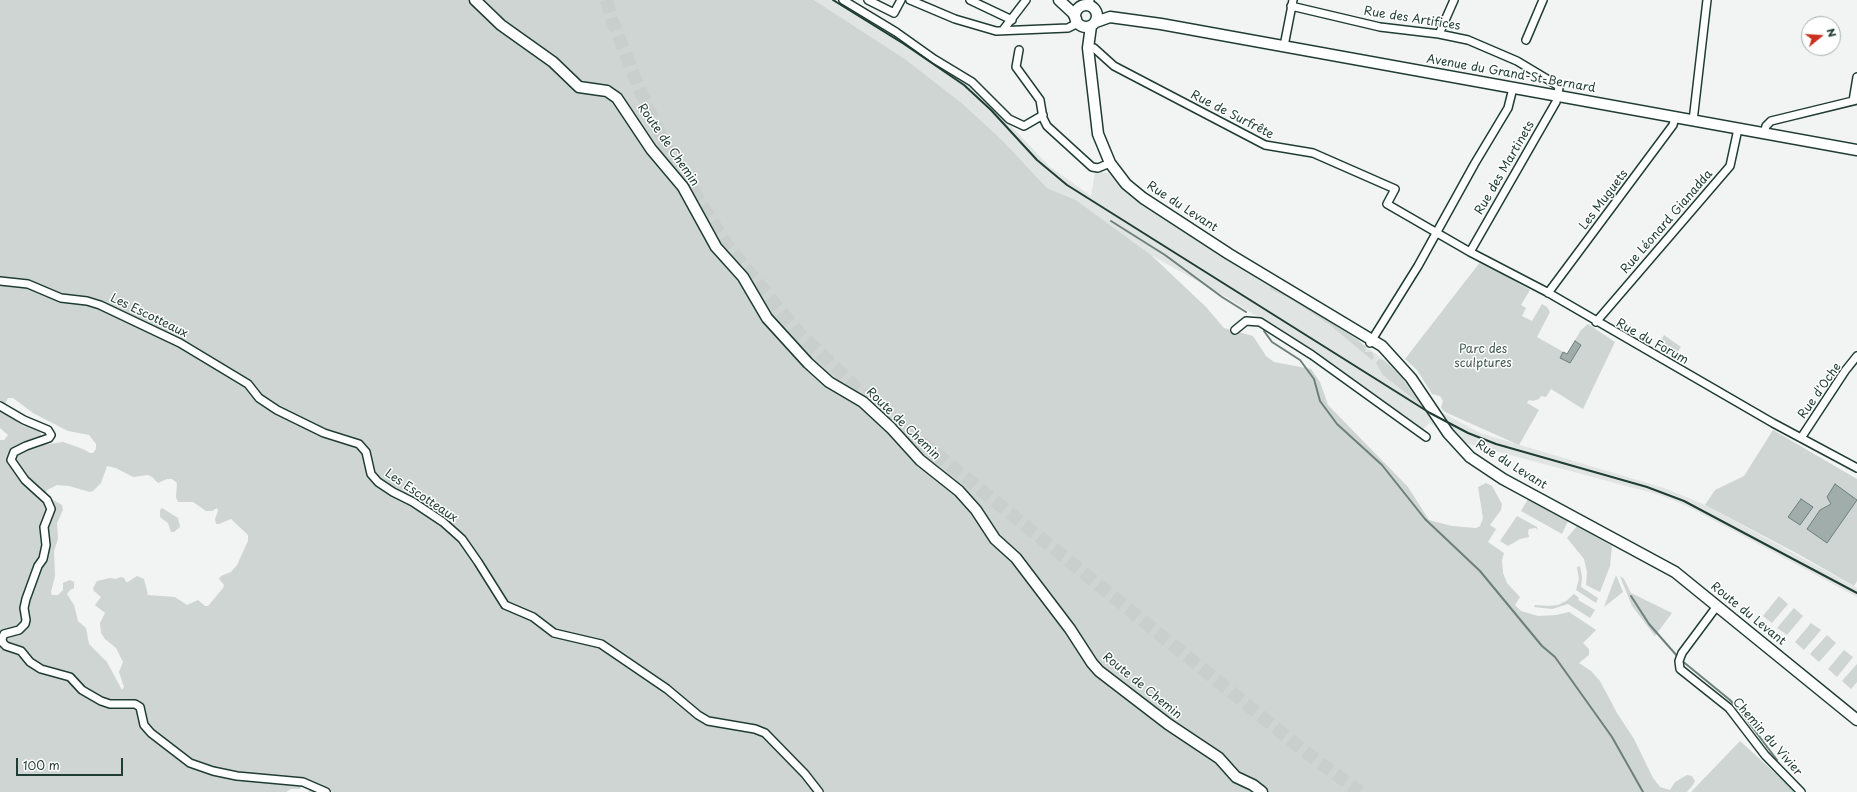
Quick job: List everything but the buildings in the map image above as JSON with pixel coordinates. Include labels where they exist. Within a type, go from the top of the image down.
[{"type":"street","name":"Route de Chemin","points":[[475,0],[502,25],[557,66],[579,87],[607,91],[617,98],[651,149],[683,187],[716,247],[743,277],[767,318],[808,363],[829,382],[863,402],[891,428],[920,460],[959,491],[976,510],[996,540],[1016,558],[1070,629],[1092,663],[1099,671],[1168,724],[1219,758],[1236,777],[1253,785],[1262,792]]},
{"type":"street","points":[[843,0],[896,32],[934,59],[972,82],[1006,116],[1017,124],[1024,126],[1043,115]]},
{"type":"street","points":[[868,0],[894,13],[901,0]]},
{"type":"street","points":[[910,0],[955,18],[996,31],[1068,28],[1084,23],[1097,14],[1089,5],[1076,12],[1084,23]]},
{"type":"street","points":[[1003,30],[1026,0]]},
{"type":"street","points":[[1059,0],[1084,23]]},
{"type":"street","name":"Avenue du Grand-St-Bernard","points":[[1067,0],[1161,24]]},
{"type":"street","points":[[1439,34],[1454,0]]},
{"type":"street","points":[[1526,40],[1544,0]]},
{"type":"street","points":[[1693,121],[1707,0]]},
{"type":"street","points":[[972,1],[1012,20]]},
{"type":"street","points":[[1284,46],[1292,3]]},
{"type":"street","name":"Rue des Artifices","points":[[1292,3],[1380,27],[1439,34],[1468,40],[1517,61],[1557,85],[1559,88],[1558,96]]},
{"type":"street","name":"Avenue du Grand-St-Bernard","points":[[1084,23],[1110,17],[1161,24],[1857,150]]},
{"type":"street","name":"Rue du Levant","points":[[1084,23],[1098,134],[1104,154],[1126,184],[1143,198],[1370,341],[1401,367],[1411,378],[1448,433],[1470,457],[1503,479],[1616,539]]},
{"type":"street","name":"Rue de Surfrête","points":[[1088,47],[1094,48],[1114,66],[1265,145],[1313,153],[1395,189],[1387,204],[1438,232]]},
{"type":"street","points":[[1018,50],[1016,67],[1040,100],[1047,126],[1092,167],[1098,168],[1110,164]]},
{"type":"street","points":[[1764,133],[1767,124],[1772,121],[1855,100],[1857,78]]},
{"type":"street","points":[[1370,341],[1438,232],[1475,163],[1508,108],[1513,88]]},
{"type":"street","name":"Rue des Martinets","points":[[1470,252],[1558,96]]},
{"type":"street","name":"Les Muguets","points":[[1548,294],[1673,125],[1675,117]]},
{"type":"street","name":"Rue Léonard Gianadda","points":[[1596,322],[1730,166],[1738,129]]},
{"type":"street","name":"Rue du Forum","points":[[1438,232],[1470,252],[1548,294],[1801,438],[1857,468]]},
{"type":"street","name":"Les Escotteaux","points":[[0,281],[28,284],[61,298],[88,301],[100,305],[180,343],[248,384],[259,398],[277,410],[324,433],[359,444],[366,452],[371,474],[378,482],[393,492],[413,502],[442,522],[462,539],[505,605],[533,617],[554,633],[605,646],[667,688],[698,715],[708,721],[755,729],[765,733],[805,774],[819,792]]},
{"type":"street","points":[[1235,330],[1246,321],[1260,322],[1312,354],[1426,437]]},
{"type":"street","name":"Rue d'Oche","points":[[1801,438],[1845,371],[1857,356]]},
{"type":"street","points":[[0,406],[24,420],[48,430],[51,435],[49,438],[14,452],[11,460],[12,464],[25,480],[47,500],[52,509],[44,527],[46,545],[43,559],[38,566],[26,599],[24,608],[26,620],[25,624],[19,630],[4,634],[2,639],[3,643],[6,646],[21,651],[30,662],[41,669],[70,677],[82,690],[102,701],[110,704],[135,704],[140,707],[144,725],[151,733],[190,763],[213,771],[237,776],[304,782],[326,792]]},
{"type":"street","name":"Route du Levant","points":[[1616,539],[1676,572],[1857,720]]},
{"type":"street","name":"Chemin du Vivier","points":[[1717,606],[1682,653],[1679,661],[1680,669],[1729,708],[1765,755],[1801,792]]},
{"type":"shaded area","points":[[814,0],[840,0],[977,90],[1049,166],[1091,196],[1095,172],[1108,173],[1131,197],[1309,307],[1393,366],[1412,394],[1443,413],[1480,433],[1664,488],[1705,505],[1857,588],[1857,597],[1689,507],[1660,495],[1469,444],[1429,423],[1421,432],[1306,347],[1226,297],[1151,255],[1076,200],[1047,188],[1004,142],[963,104],[905,59]]},
{"type":"shaded area","points":[[1575,341],[1581,345],[1570,363],[1560,358],[1563,352],[1567,354]]},
{"type":"shaded area","points":[[1835,484],[1857,500],[1827,543],[1807,529],[1820,510],[1831,504],[1827,497]]},
{"type":"shaded area","points":[[1801,499],[1813,507],[1800,525],[1788,517]]},
{"type":"green space","points":[[0,0],[814,0],[905,59],[963,104],[1004,142],[1047,188],[1076,200],[1151,255],[1206,307],[1224,328],[1253,336],[1266,356],[1274,362],[1311,369],[1320,382],[1328,405],[1408,487],[1429,520],[1452,526],[1476,528],[1480,526],[1483,518],[1478,487],[1486,483],[1492,486],[1502,504],[1501,510],[1490,525],[1496,529],[1488,542],[1504,553],[1502,560],[1503,573],[1507,583],[1520,597],[1515,605],[1521,611],[1538,616],[1556,615],[1569,612],[1596,630],[1583,643],[1589,649],[1589,655],[1579,663],[1591,671],[1600,681],[1617,713],[1634,739],[1653,778],[1660,787],[1670,790],[1675,782],[1687,775],[1692,776],[1695,781],[1687,792],[308,792],[311,787],[306,784],[299,789],[291,789],[286,792],[0,792],[0,440],[4,440],[8,435],[0,428]],"holes":[[[8,398],[13,398],[33,413],[68,431],[89,435],[96,444],[96,449],[93,453],[90,453],[63,442],[42,445],[40,442],[41,434],[39,431],[35,428],[21,425],[12,417],[5,404]],[[107,466],[116,468],[133,477],[148,475],[158,483],[167,479],[172,479],[177,483],[176,497],[178,502],[193,502],[206,511],[212,511],[217,508],[218,511],[215,519],[216,524],[231,519],[248,535],[248,541],[237,565],[231,572],[221,576],[219,579],[224,585],[223,588],[208,606],[205,606],[198,600],[187,605],[175,597],[148,595],[144,579],[137,576],[128,582],[121,577],[97,581],[93,588],[94,591],[101,597],[95,605],[105,613],[100,623],[101,633],[105,639],[116,648],[123,662],[119,672],[124,687],[122,690],[107,662],[89,644],[86,628],[78,621],[74,605],[67,594],[74,588],[74,582],[70,580],[63,583],[63,590],[58,595],[52,595],[51,592],[55,576],[54,551],[58,539],[57,523],[63,510],[62,505],[48,497],[46,493],[47,490],[57,485],[69,486],[90,492],[93,491],[101,483]]]},
{"type":"green space","name":"Parc des sculptures","points":[[1481,261],[1530,290],[1521,305],[1526,308],[1522,316],[1532,321],[1542,304],[1547,307],[1550,312],[1537,337],[1567,354],[1581,330],[1588,324],[1615,342],[1583,409],[1551,389],[1546,397],[1541,396],[1539,399],[1533,401],[1529,400],[1527,403],[1539,410],[1519,445],[1445,412],[1441,408],[1443,401],[1440,396],[1432,394],[1417,370],[1405,359]]},
{"type":"green space","points":[[1255,274],[1358,340],[1366,347],[1365,352],[1372,352],[1374,357],[1372,360],[1330,325],[1294,301],[1270,289],[1271,286]]},
{"type":"green space","points":[[1664,335],[1681,347],[1674,357],[1657,346]]},
{"type":"green space","points":[[1379,359],[1383,360],[1401,376],[1420,404],[1383,375],[1376,363]]},
{"type":"green space","points":[[1773,430],[1857,479],[1857,581],[1854,586],[1798,554],[1705,505],[1715,490],[1744,476]]},
{"type":"green space","points":[[1528,499],[1568,521],[1562,534],[1521,511]]},
{"type":"green space","points":[[162,508],[178,518],[180,527],[174,532],[171,532],[168,523],[160,517],[160,510]]},
{"type":"green space","points":[[1517,516],[1537,527],[1538,531],[1536,528],[1529,529],[1529,537],[1520,539],[1508,546],[1500,541]]},
{"type":"green space","points":[[1577,526],[1612,546],[1610,566],[1600,592],[1586,585],[1587,572],[1584,559],[1567,538]]},
{"type":"green space","points":[[1580,566],[1582,577],[1581,587],[1598,598],[1596,603],[1576,590],[1579,579],[1577,567]]},
{"type":"green space","points":[[1616,575],[1623,592],[1604,607]]},
{"type":"green space","points":[[1620,576],[1624,579],[1631,593],[1672,613],[1655,636],[1632,606]]},
{"type":"green space","points":[[1574,594],[1579,598],[1578,600],[1595,610],[1590,618],[1568,604],[1552,609],[1534,607],[1535,605],[1558,605],[1566,601]]},
{"type":"green space","points":[[1779,596],[1788,604],[1772,623],[1763,616]]},
{"type":"green space","points":[[1794,608],[1803,616],[1787,635],[1777,628]]},
{"type":"green space","points":[[1811,623],[1821,630],[1804,650],[1795,642]]},
{"type":"green space","points":[[1827,635],[1836,643],[1819,662],[1810,654]]},
{"type":"green space","points":[[1844,650],[1853,657],[1837,677],[1828,669]]},
{"type":"green space","points":[[1857,664],[1857,682],[1851,689],[1842,681]]},
{"type":"green space","points":[[1740,741],[1796,792],[1691,792]]},
{"type":"waterway","points":[[1111,221],[1165,255],[1222,297],[1246,312]]},
{"type":"waterway","points":[[1264,331],[1272,342],[1300,360],[1314,379],[1320,401],[1337,424],[1382,465],[1425,519],[1480,571],[1542,646],[1555,657],[1612,737],[1643,792]]},
{"type":"waterway","points":[[1631,596],[1649,624],[1678,657]]},
{"type":"waterway","points":[[1681,660],[1730,700],[1741,712],[1777,760]]},
{"type":"tunnel","points":[[606,0],[612,20],[639,88],[664,143],[726,244],[799,333],[866,397],[1308,754],[1360,792]]},
{"type":"railway","points":[[833,0],[904,44],[964,85],[991,110],[1037,160],[1067,185],[1430,413],[1468,433],[1496,444],[1647,487],[1684,501],[1857,593]]}]
